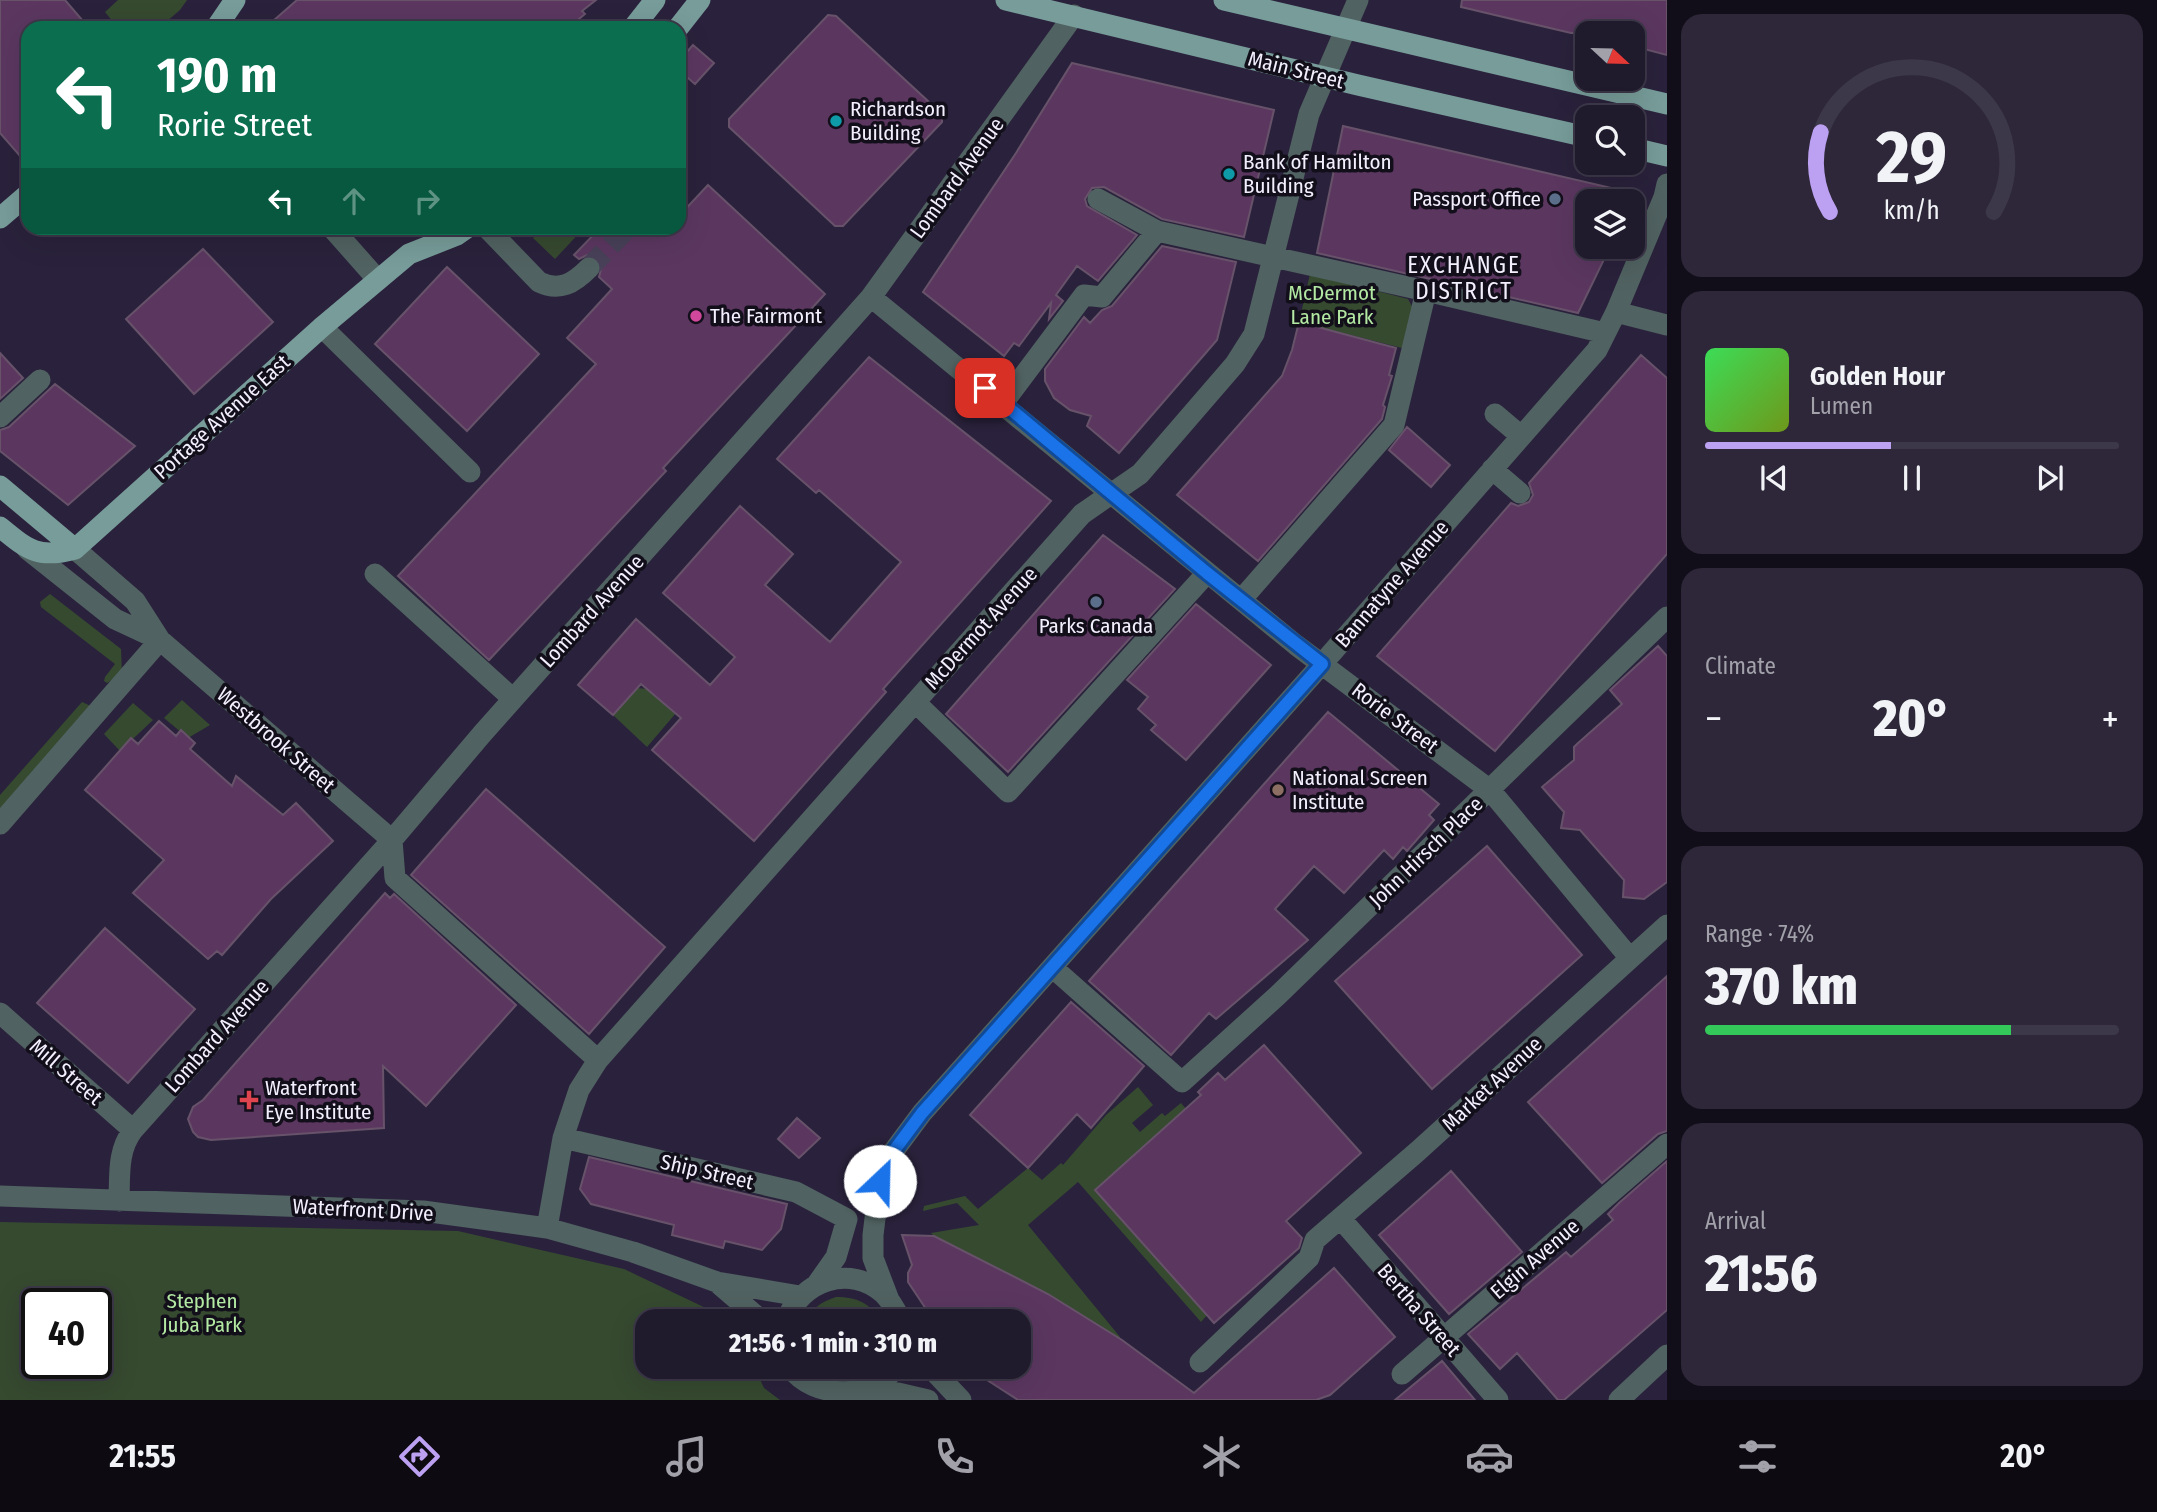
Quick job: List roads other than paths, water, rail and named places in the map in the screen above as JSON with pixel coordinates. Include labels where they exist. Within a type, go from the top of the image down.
[{"type":"main road","points":[[221,21],[235,0]]},
{"type":"main road","points":[[638,21],[655,0]]},
{"type":"main road","points":[[684,21],[700,0]]},
{"type":"main road","name":"Main Street","points":[[1006,0],[1575,134]]},
{"type":"main road","points":[[1224,0],[1667,104]]},
{"type":"main road","points":[[1645,151],[1667,156]]},
{"type":"main road","points":[[0,218],[21,200]]},
{"type":"main road","name":"Portage Avenue East","points":[[409,254],[421,235]]},
{"type":"main road","name":"Portage Avenue East","points":[[75,549],[321,327],[409,254],[457,235]]},
{"type":"main road","name":"Westbrook Street","points":[[0,486],[75,549]]},
{"type":"main road","name":"Westbrook Street","points":[[0,527],[27,549]]},
{"type":"main road","points":[[27,549],[54,554],[75,549]]},
{"type":"street","name":"McDermot Avenue","points":[[547,1228],[563,1138],[579,1090],[598,1060],[1082,514],[1140,474],[1235,364],[1254,334],[1309,114],[1359,0]]},
{"type":"street","name":"Lombard Avenue","points":[[119,1201],[121,1155],[133,1130],[870,297],[1074,15]]},
{"type":"street","name":"Bannatyne Avenue","points":[[890,1300],[873,1258],[880,1181],[887,1160],[922,1113],[1322,664],[1597,349],[1616,312],[1667,184]]},
{"type":"street","points":[[1098,199],[1157,231],[1426,290],[1605,333]]},
{"type":"street","points":[[1003,403],[1084,295],[1102,297],[1157,231]]},
{"type":"street","points":[[338,235],[378,280]]},
{"type":"street","points":[[494,235],[539,282],[547,286],[568,285],[589,268]]},
{"type":"street","points":[[1241,600],[1394,425],[1426,290]]},
{"type":"street","name":"Rorie Street","points":[[870,297],[1003,403],[1207,573],[1322,664],[1490,790],[1629,957]]},
{"type":"street","points":[[1616,312],[1667,325]]},
{"type":"street","points":[[321,327],[470,472]]},
{"type":"street","points":[[0,416],[40,380]]},
{"type":"street","points":[[1495,414],[1521,436]]},
{"type":"street","points":[[1492,469],[1520,493]]},
{"type":"street","name":"Westbrook Street","points":[[27,549],[115,619],[160,640],[392,840]]},
{"type":"street","name":"Westbrook Street","points":[[75,549],[135,601],[160,640]]},
{"type":"street","points":[[915,702],[1008,792],[1207,573]]},
{"type":"street","points":[[375,574],[513,699]]},
{"type":"street","name":"John Hirsch Place","points":[[1052,967],[1182,1082],[1277,996],[1667,617]]},
{"type":"street","points":[[0,824],[160,640]]},
{"type":"street","points":[[392,840],[395,878],[598,1060]]},
{"type":"street","name":"Market Avenue","points":[[1199,1362],[1309,1258],[1315,1240],[1667,925]]},
{"type":"street","name":"Mill Street","points":[[0,1013],[133,1130]]},
{"type":"street","name":"Ship Street","points":[[563,1138],[796,1192],[847,1219],[836,1257],[809,1290]]},
{"type":"street","name":"Elgin Avenue","points":[[1402,1374],[1667,1144]]},
{"type":"street","name":"Waterfront Drive","points":[[0,1196],[423,1211],[547,1228],[633,1252],[717,1282],[809,1290],[843,1278],[859,1280],[874,1287],[890,1300],[895,1309]]},
{"type":"street","name":"Bertha Street","points":[[1341,1219],[1498,1400]]},
{"type":"street","name":"Waterfront Drive","points":[[717,1282],[748,1309]]},
{"type":"street","points":[[791,1309],[809,1290]]},
{"type":"street","points":[[1625,1398],[1667,1355]]},
{"type":"street","points":[[800,1379],[808,1388],[825,1396],[842,1399],[898,1393],[928,1400]]},
{"type":"street","points":[[864,1395],[880,1387],[886,1379]]},
{"type":"street","points":[[941,1379],[961,1400]]},
{"type":"tunnel","points":[[589,268],[620,235]]},
{"type":"place","name":"Richardson Building","points":[[836,121]]},
{"type":"place","name":"Bank of Hamilton Building","points":[[1229,174]]},
{"type":"place","name":"Passport Office","points":[[1555,199]]},
{"type":"place","name":"The Fairmont","points":[[696,316]]},
{"type":"place","name":"Parks Canada","points":[[1096,602]]},
{"type":"place","name":"National Screen Institute","points":[[1278,790]]},
{"type":"place","name":"Waterfront Eye Institute","points":[[249,1100]]},
{"type":"district","name":"EXCHANGE DISTRICT","points":[[1464,278]]},
{"type":"park label","name":"McDermot Lane Park","points":[[1332,305]]},
{"type":"park label","name":"Stephen Juba Park","points":[[202,1313]]}]
